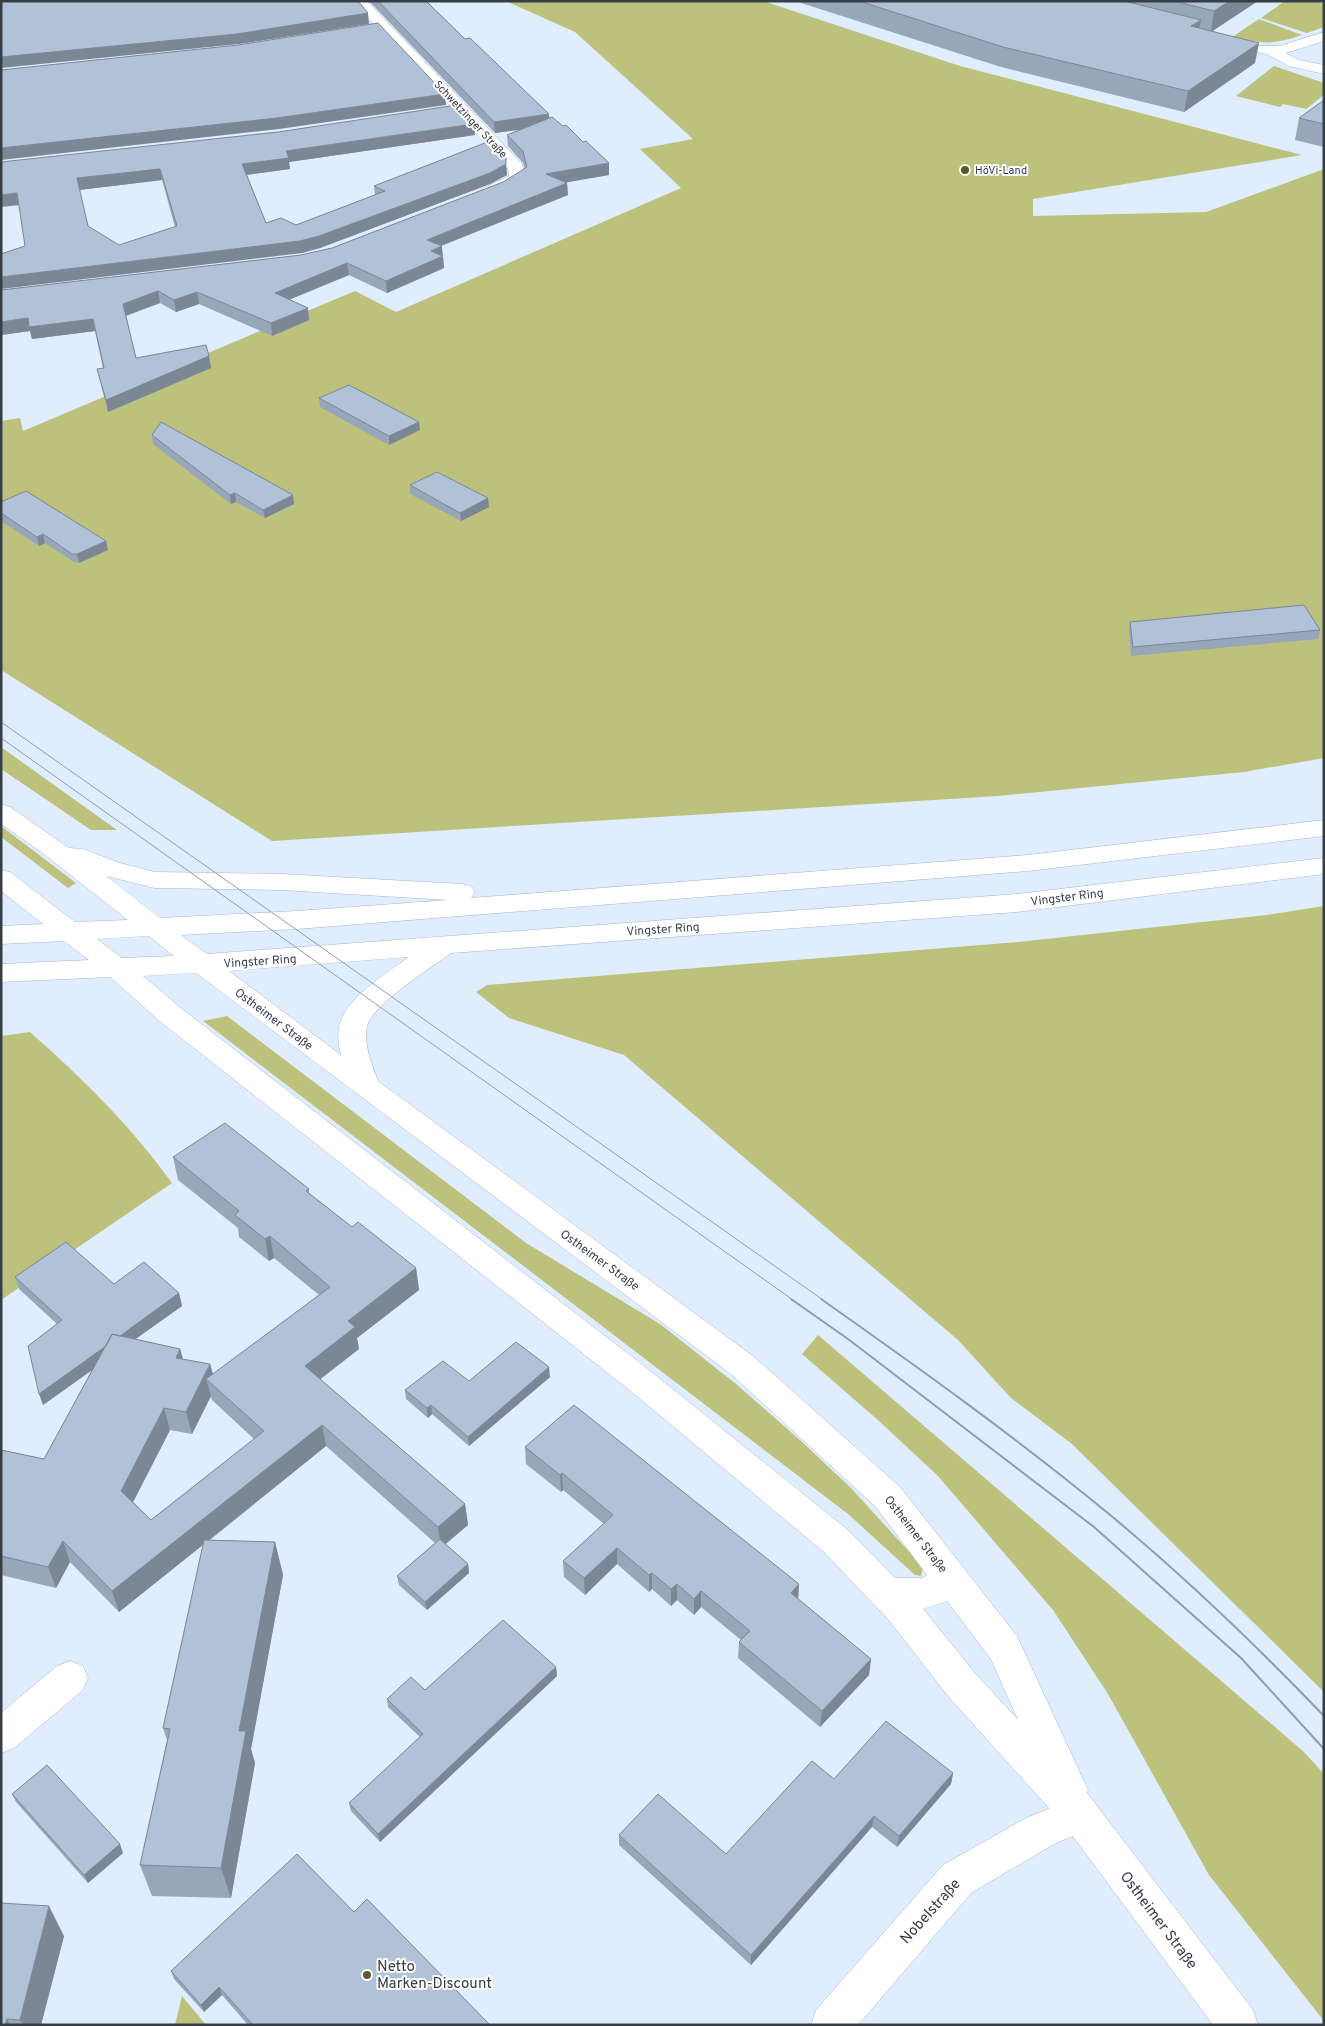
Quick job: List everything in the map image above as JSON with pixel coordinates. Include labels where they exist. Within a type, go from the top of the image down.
[{"type":"main road","name":"Schwetzinger Straße","points":[[359,1],[516,166],[518,178],[473,198]]},
{"type":"main road","points":[[367,30],[385,27]]},
{"type":"main road","points":[[1203,37],[1270,50],[1281,50],[1324,36]]},
{"type":"main road","points":[[1270,50],[1294,63],[1324,70]]},
{"type":"main road","points":[[442,112],[462,109]]},
{"type":"main road","name":"Ostheimer Straße","points":[[1,812],[49,845],[203,965],[366,1088],[742,1365],[888,1497],[1004,1648],[1080,1814]]},
{"type":"main road","points":[[1,935],[297,920],[566,897],[1028,863],[1324,828]]},
{"type":"main road","points":[[49,845],[113,870],[155,880],[282,882],[566,897]]},
{"type":"main road","name":"Vingster Ring","points":[[1,973],[203,965],[444,945],[1017,903],[1324,866]]},
{"type":"main road","name":"Ostheimer Straße","points":[[1,878],[118,969],[180,1022],[681,1414],[836,1541],[887,1593],[961,1684],[1080,1814],[1238,2025]]},
{"type":"main road","points":[[366,1088],[353,1052],[354,1021],[371,1002],[394,982],[444,945]]},
{"type":"main road","points":[[887,1593],[915,1594],[932,1592],[942,1587],[948,1576]]},
{"type":"main road","points":[[1,1736],[70,1678]]},
{"type":"main road","name":"Nobelstraße","points":[[831,2025],[957,1879],[1040,1831],[1080,1814]]},
{"type":"green space","points":[[506,1],[763,1],[960,66],[1302,155],[1033,199],[1033,216],[1206,212],[1324,169],[1324,758],[1244,772],[998,796],[272,841],[1,670],[1,421],[20,418],[23,431],[355,291],[396,312],[681,188],[640,149],[693,139],[575,32]]},
{"type":"green space","points":[[1285,1],[1317,1],[1324,4],[1324,27],[1307,33],[1261,18]]},
{"type":"green space","points":[[1259,19],[1302,35],[1275,42],[1252,41],[1232,37]]},
{"type":"green space","points":[[1274,66],[1324,83],[1324,95],[1306,109],[1283,104],[1280,107],[1236,96]]},
{"type":"green space","points":[[1,747],[117,830],[91,830],[1,769]]},
{"type":"green space","points":[[1,826],[76,883],[68,888],[1,837]]},
{"type":"green space","points":[[1324,906],[1324,1692],[1072,1444],[1011,1398],[958,1340],[624,1055],[509,1018],[476,992],[487,985],[1018,942],[1267,915]]},
{"type":"green space","points":[[227,1016],[526,1243],[660,1324],[736,1384],[851,1488],[923,1567],[921,1576],[915,1575],[848,1514],[203,1021]]},
{"type":"green space","points":[[30,1032],[123,1122],[172,1183],[1,1300],[1,1036]]},
{"type":"green space","points":[[818,1335],[1304,1752],[1324,1774],[1324,2021],[1209,1875],[1108,1694],[1053,1610],[938,1476],[879,1421],[802,1354]]},
{"type":"green space","points":[[182,1996],[206,2025],[175,2025]]},
{"type":"building","points":[[1,1],[358,1],[368,13],[237,34],[1,57]]},
{"type":"building","points":[[378,1],[426,1],[465,39],[470,38],[549,114],[494,122]]},
{"type":"building","points":[[859,1],[1124,1],[1201,20],[1191,26],[1259,43],[1188,91],[1003,47]]},
{"type":"building","points":[[1174,1],[1230,1],[1214,11]]},
{"type":"building","points":[[378,23],[445,94],[277,118],[1,148],[1,70],[238,45]]},
{"type":"building","points":[[1324,100],[1324,124],[1299,118]]},
{"type":"building","points":[[457,105],[474,124],[286,151],[289,158],[242,164],[266,223],[281,218],[296,225],[385,191],[374,186],[490,141],[506,157],[506,164],[490,173],[319,236],[300,241],[1,277],[1,254],[25,246],[17,193],[1,195],[1,162],[278,132]],"holes":[[[160,169],[177,226],[119,245],[88,226],[77,178]]]},
{"type":"building","points":[[552,117],[563,126],[566,125],[583,142],[586,141],[609,163],[546,174],[567,183],[427,240],[442,246],[431,251],[443,256],[386,281],[347,263],[275,293],[308,308],[271,323],[197,292],[174,300],[158,291],[123,304],[136,358],[206,345],[209,356],[106,400],[97,369],[104,368],[93,319],[29,327],[28,318],[1,322],[1,290],[301,255],[332,248],[503,182],[527,167],[523,151],[507,135]]},
{"type":"building","points":[[349,385],[419,422],[389,436],[319,398]]},
{"type":"building","points":[[161,422],[293,495],[263,510],[235,493],[230,495],[152,435]]},
{"type":"building","points":[[437,472],[488,498],[460,513],[410,485]]},
{"type":"building","points":[[26,491],[106,541],[77,554],[72,554],[43,534],[37,537],[1,513],[1,502]]},
{"type":"building","points":[[1304,605],[1320,630],[1133,647],[1130,622]]},
{"type":"building","points":[[225,1123],[309,1189],[306,1191],[352,1227],[358,1222],[416,1268],[348,1321],[355,1327],[305,1366],[465,1504],[438,1527],[322,1425],[112,1591],[63,1541],[48,1567],[1,1556],[1,1450],[44,1459],[112,1334],[180,1349],[176,1358],[210,1364],[186,1412],[164,1408],[121,1491],[151,1520],[264,1431],[206,1379],[330,1287],[270,1236],[265,1239],[235,1215],[239,1211],[173,1157]]},
{"type":"building","points":[[66,1242],[114,1284],[144,1262],[179,1293],[120,1336],[112,1334],[106,1346],[39,1394],[28,1346],[62,1320],[15,1277]]},
{"type":"building","points":[[516,1342],[549,1367],[468,1437],[431,1405],[427,1408],[405,1390],[443,1361],[469,1381]]},
{"type":"building","points":[[574,1405],[799,1584],[791,1593],[871,1659],[822,1711],[739,1642],[750,1631],[701,1591],[694,1599],[677,1584],[671,1589],[652,1573],[649,1575],[617,1548],[584,1578],[563,1561],[613,1515],[562,1473],[560,1475],[525,1447]]},
{"type":"building","points":[[440,1539],[468,1564],[425,1602],[397,1576]]},
{"type":"building","points":[[204,1540],[275,1542],[239,1731],[246,1731],[221,1868],[140,1865],[170,1729],[163,1728]]},
{"type":"building","points":[[503,1620],[556,1667],[378,1834],[349,1803],[423,1734],[387,1699],[411,1677],[425,1690]]},
{"type":"building","points":[[886,1721],[953,1773],[899,1836],[874,1816],[751,1955],[619,1835],[658,1794],[726,1854],[812,1761],[834,1779]]},
{"type":"building","points":[[47,1765],[120,1844],[84,1875],[12,1794]]},
{"type":"building","points":[[297,1854],[354,1912],[367,1899],[490,2025],[253,2025],[219,1987],[201,2005],[171,1971]]},
{"type":"building","points":[[1,1903],[49,1906],[20,2020],[7,2019],[5,2025],[1,2025]]},
{"type":"tram line","points":[[1,722],[823,1300]]},
{"type":"tram line","points":[[1,738],[793,1300]]},
{"type":"tram line","points":[[791,1299],[848,1339],[1094,1527],[1241,1658],[1324,1749]]},
{"type":"tram line","points":[[821,1299],[931,1377],[1109,1514],[1220,1612],[1324,1716]]},
{"type":"place","name":"HöVi-Land","points":[[965,170]]},
{"type":"place","name":"Netto Marken-Discount","points":[[367,1975]]}]
